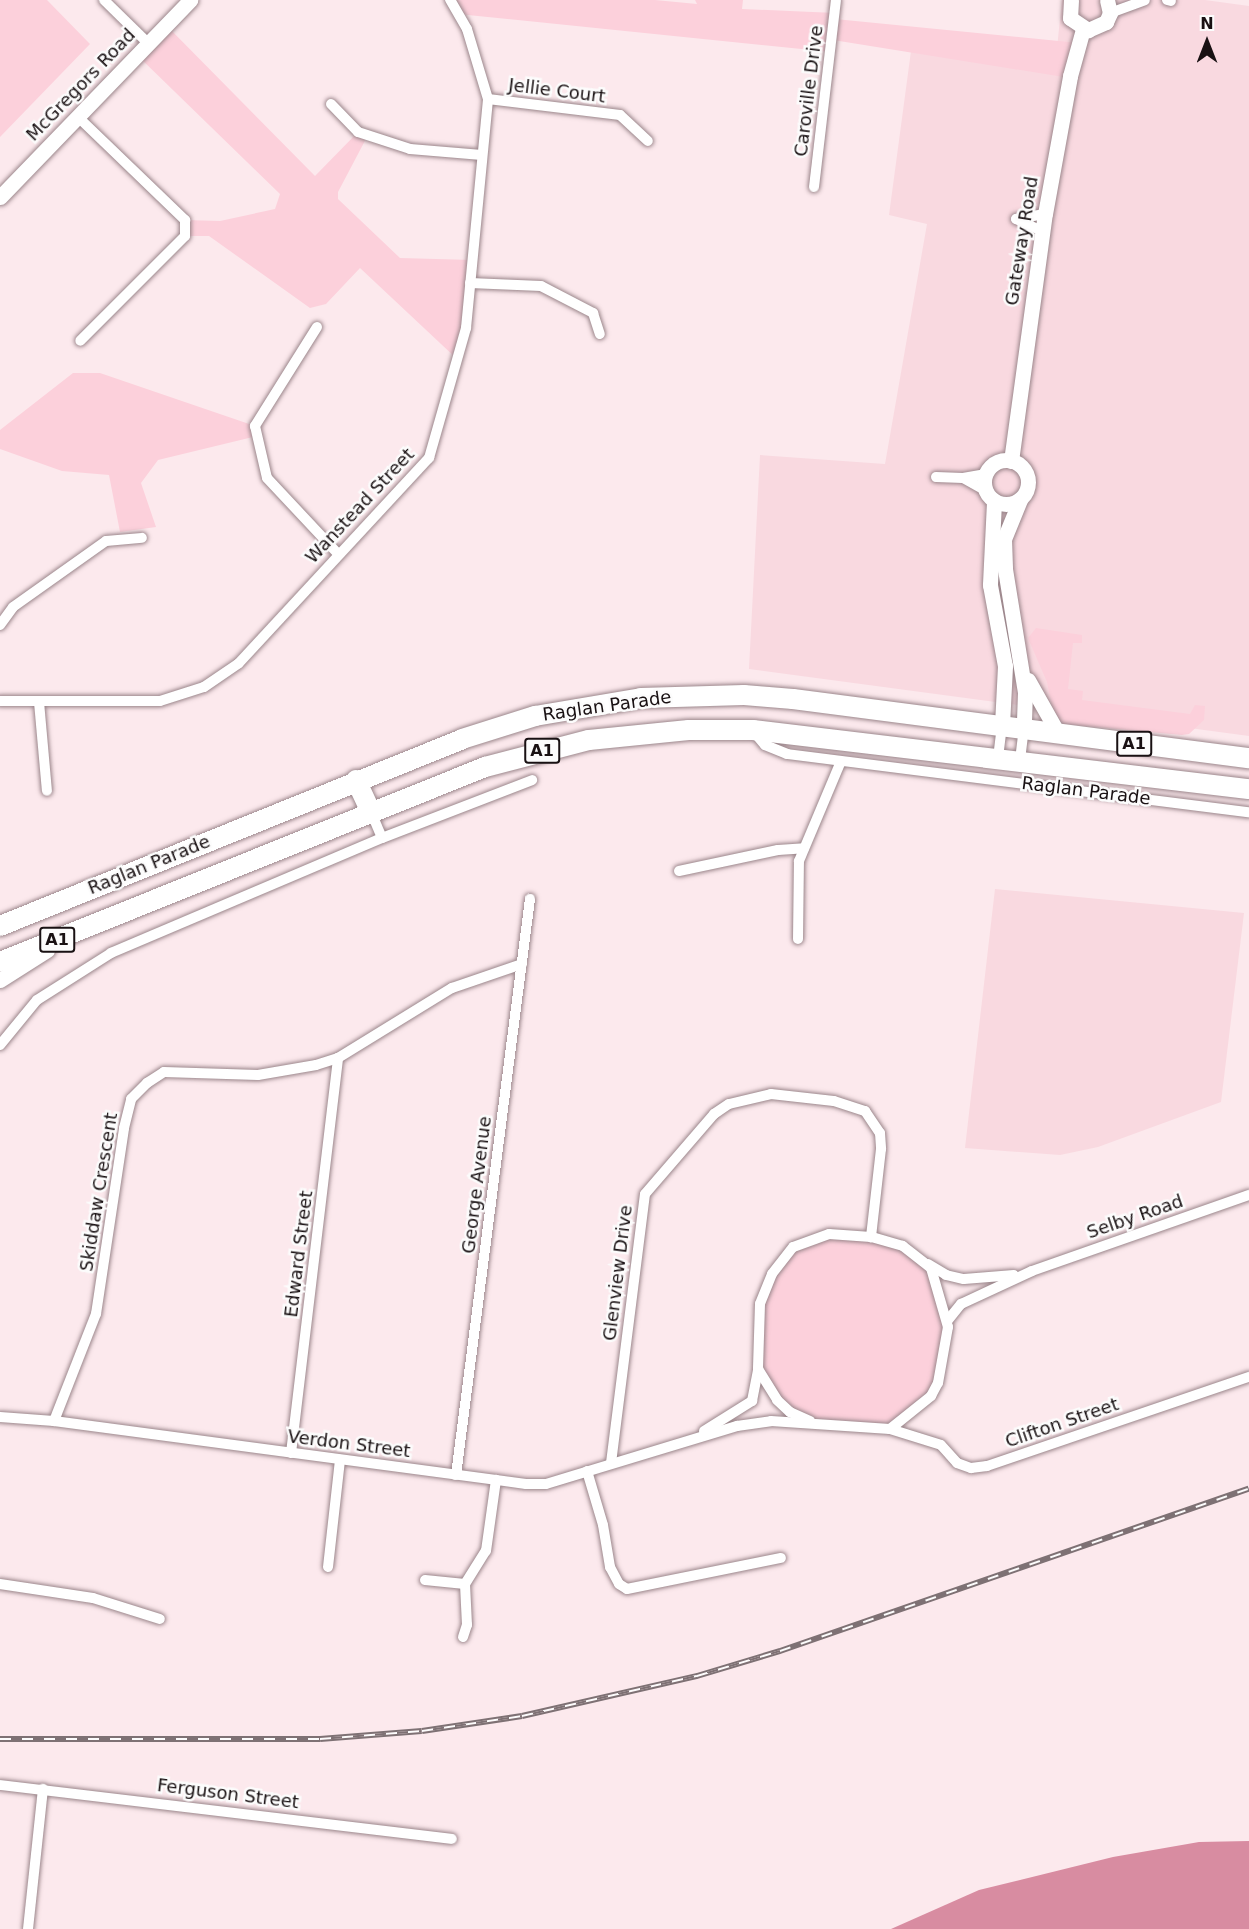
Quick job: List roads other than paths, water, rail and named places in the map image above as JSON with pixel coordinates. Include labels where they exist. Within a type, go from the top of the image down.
[{"type":"highway","name":"Raglan Parade","points":[[0,926],[356,780],[499,726],[587,705],[641,698],[744,694],[1249,758]]},
{"type":"highway","name":"Raglan Parade","points":[[0,962],[115,918],[485,767],[590,740],[689,730],[753,730],[1249,789]]},
{"type":"highway","points":[[356,780],[371,812]]},
{"type":"street","points":[[104,0],[149,44]]},
{"type":"street","name":"McGregors Road","points":[[0,197],[190,0]]},
{"type":"street","name":"Wanstead Street","points":[[0,701],[160,701],[204,687],[239,663],[429,458],[466,328],[488,99],[467,29],[450,0]]},
{"type":"street","name":"Caroville Drive","points":[[814,187],[836,0]]},
{"type":"street","points":[[1071,0],[1071,18],[1083,29],[1102,26],[1108,7],[1145,0]]},
{"type":"street","name":"Gateway Road","points":[[1011,461],[1042,231],[1070,78],[1083,29]]},
{"type":"street","name":"Jellie Court","points":[[488,99],[620,115],[648,141]]},
{"type":"street","points":[[331,104],[358,132],[410,149],[482,155]]},
{"type":"street","points":[[78,117],[185,220],[185,236],[80,341]]},
{"type":"street","points":[[1042,231],[1016,219],[1045,214]]},
{"type":"street","points":[[470,283],[541,286],[593,313],[600,334]]},
{"type":"street","points":[[316,327],[255,426],[267,478],[338,554]]},
{"type":"street","points":[[936,477],[963,478],[985,474],[996,463],[1011,461],[1023,468],[1028,480],[1011,516],[1004,549],[1006,597],[1021,666],[1024,729],[1020,760]]},
{"type":"street","points":[[985,474],[989,496],[990,585],[1005,666],[998,758]]},
{"type":"street","points":[[963,478],[1003,505],[1020,500]]},
{"type":"street","points":[[0,625],[13,607],[106,541],[142,538]]},
{"type":"street","points":[[1021,666],[1041,708],[1059,735]]},
{"type":"street","points":[[39,702],[47,790]]},
{"type":"street","name":"Raglan Parade","points":[[753,730],[765,745],[777,751],[1249,812]]},
{"type":"street","points":[[798,939],[798,874],[804,848],[841,760]]},
{"type":"street","points":[[0,1045],[37,1000],[111,953],[382,838],[532,780]]},
{"type":"street","points":[[371,812],[382,838]]},
{"type":"street","points":[[680,871],[778,850],[804,848]]},
{"type":"street","name":"George Avenue","points":[[456,1475],[530,899]]},
{"type":"street","points":[[0,980],[43,952],[115,918]]},
{"type":"street","name":"Skiddaw Crescent","points":[[54,1421],[96,1314],[123,1128],[131,1099],[164,1072],[258,1075],[285,1073],[338,1058],[434,997],[522,964]]},
{"type":"street","name":"Edward Street","points":[[291,1453],[338,1058]]},
{"type":"street","name":"Glenview Drive","points":[[611,1463],[645,1194],[706,1121],[729,1104],[771,1094],[834,1101],[865,1111],[880,1132],[881,1149],[871,1237]]},
{"type":"street","name":"Selby Road","points":[[948,1320],[961,1304],[1032,1271],[1249,1195]]},
{"type":"street","points":[[829,1234],[871,1237],[903,1246],[931,1268],[948,1320],[942,1365],[931,1396],[890,1428],[810,1420],[789,1412],[777,1400],[758,1369],[760,1304],[772,1274],[794,1247],[829,1234]]},
{"type":"street","name":"Selby Road","points":[[924,1262],[946,1275],[964,1279],[990,1279],[1032,1271]]},
{"type":"street","name":"Verdon Street","points":[[688,1440],[744,1409],[752,1401],[758,1369]]},
{"type":"street","name":"Clifton Street","points":[[890,1428],[941,1445],[957,1462],[971,1467],[987,1466],[1249,1377]]},
{"type":"street","name":"Verdon Street","points":[[0,1417],[54,1421],[456,1475],[546,1484],[688,1440],[771,1420],[810,1420]]},
{"type":"street","points":[[328,1567],[340,1460]]},
{"type":"street","points":[[587,1471],[603,1525],[610,1567],[619,1584],[627,1589],[781,1558]]},
{"type":"street","points":[[463,1637],[467,1625],[465,1584],[486,1551],[496,1480]]},
{"type":"street","points":[[425,1580],[465,1584]]},
{"type":"street","points":[[0,1584],[93,1598],[160,1619]]},
{"type":"street","name":"Ferguson Street","points":[[0,1785],[452,1839]]},
{"type":"street","points":[[28,1929],[43,1789]]},
{"type":"railway","points":[[0,1739],[320,1739],[422,1731],[522,1716],[697,1676],[780,1651],[1249,1489]]}]
